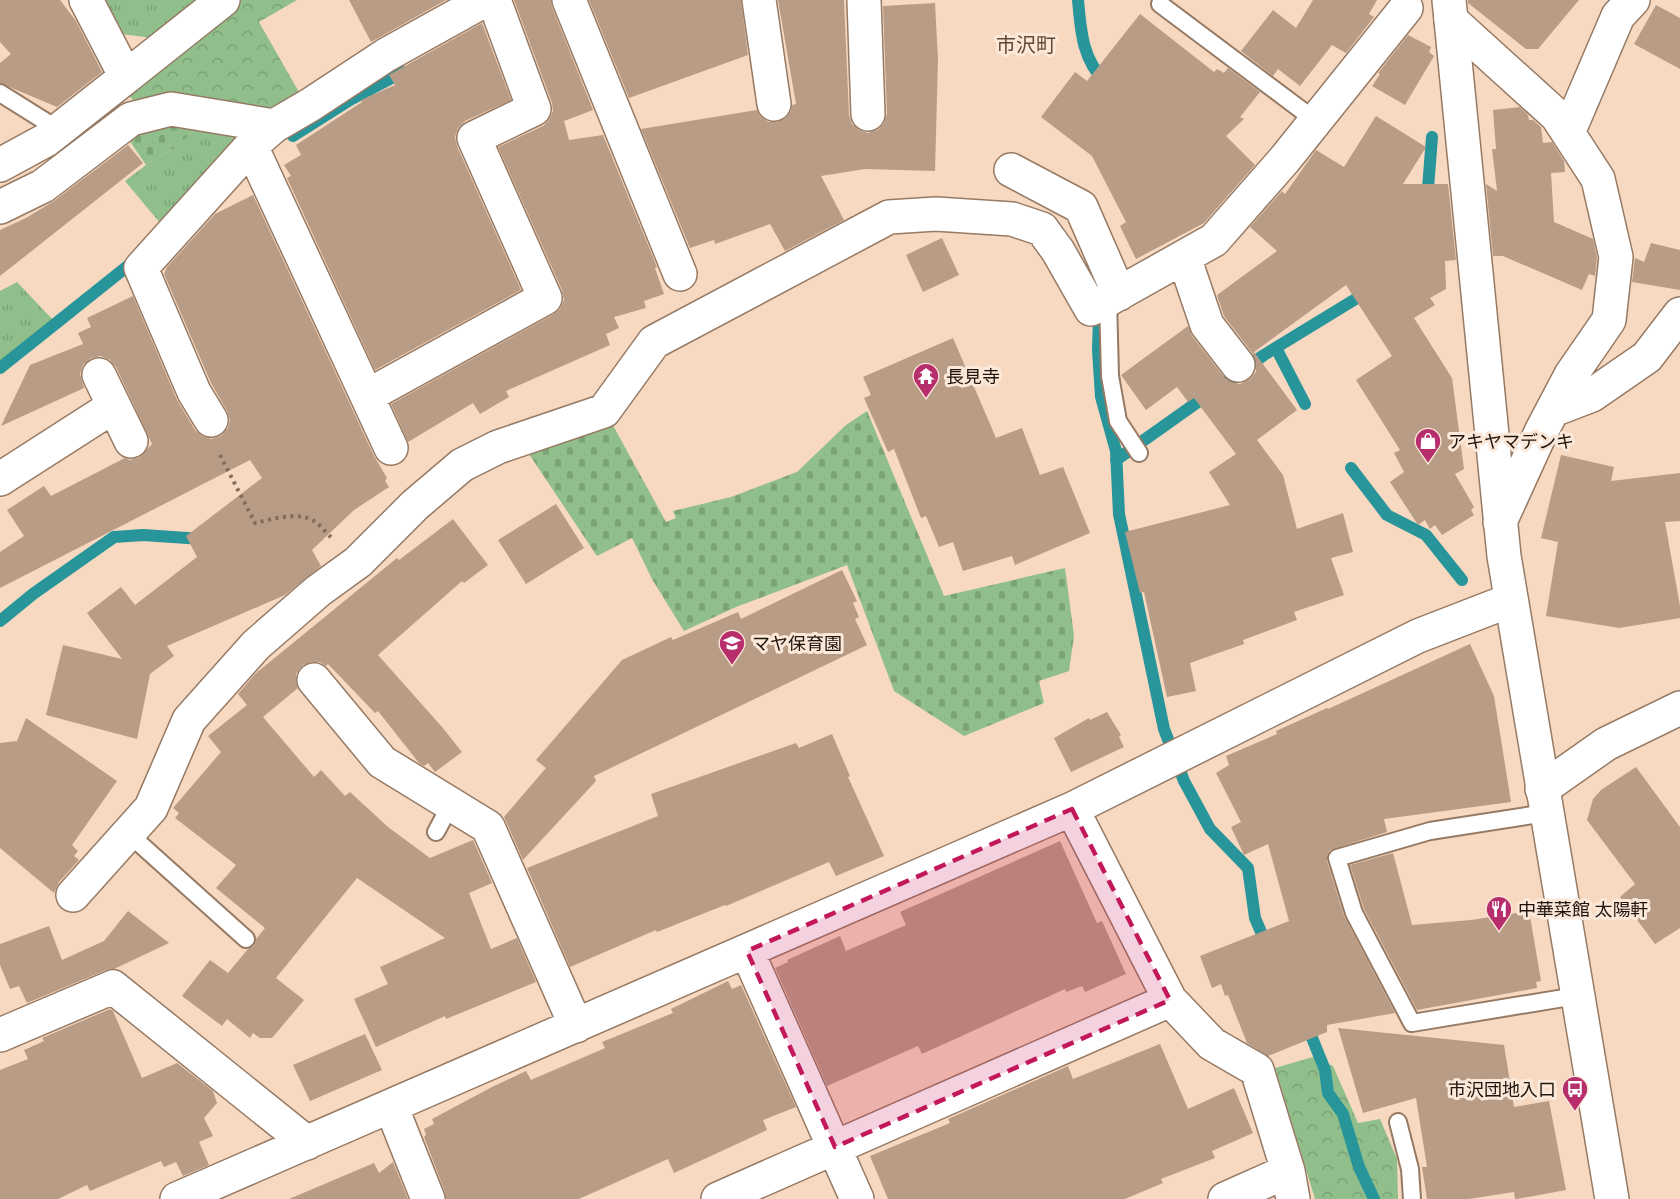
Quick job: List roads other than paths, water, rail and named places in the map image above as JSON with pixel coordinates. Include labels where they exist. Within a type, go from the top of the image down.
[{"type":"street","points":[[86,0],[126,77]]},
{"type":"street","points":[[0,165],[46,140],[223,0]]},
{"type":"street","points":[[211,420],[194,392],[141,268],[262,136],[386,55],[485,0]]},
{"type":"street","points":[[367,396],[545,298],[474,138],[534,109],[494,0]]},
{"type":"street","points":[[569,0],[680,274]]},
{"type":"street","points":[[759,0],[774,104]]},
{"type":"street","points":[[864,0],[868,114]]},
{"type":"street","points":[[1568,133],[1618,16],[1633,0]]},
{"type":"street","points":[[73,895],[151,808],[189,720],[256,645],[318,591],[358,562],[415,505],[462,465],[498,447],[604,411],[654,342],[696,313],[889,217],[936,214],[1012,219],[1042,229],[1058,251],[1091,309],[1214,240],[1316,121],[1400,4],[1450,12],[1557,116],[1598,179],[1616,257],[1609,320],[1571,375],[1500,522]]},
{"type":"street","points":[[1450,12],[1500,522],[1576,996],[1612,1199]]},
{"type":"street","points":[[0,207],[43,186],[132,119],[171,109],[262,136]]},
{"type":"street","points":[[262,136],[367,396],[391,448]]},
{"type":"street","points":[[1011,170],[1081,207],[1113,297]]},
{"type":"street","points":[[1184,257],[1206,325],[1238,365]]},
{"type":"street","points":[[1553,410],[1592,395],[1647,357],[1680,314]]},
{"type":"street","points":[[99,375],[132,441]]},
{"type":"street","points":[[0,479],[114,406]]},
{"type":"street","points":[[177,1199],[1072,809],[1418,636],[1511,600]]},
{"type":"street","points":[[314,680],[382,762],[444,818],[488,827],[576,1026]]},
{"type":"street","points":[[1544,801],[1606,744],[1680,708]]},
{"type":"street","points":[[1072,809],[1170,1000],[1212,1044],[1257,1070],[1291,1185],[1225,1199]]},
{"type":"street","points":[[747,951],[857,1199]]},
{"type":"street","points":[[0,1035],[113,987],[307,1143]]},
{"type":"street","points":[[718,1199],[1170,1000]]},
{"type":"street","points":[[391,1106],[428,1199]]},
{"type":"lane","points":[[1160,4],[1316,121]]},
{"type":"lane","points":[[0,93],[59,130]]},
{"type":"lane","points":[[1113,297],[1110,376],[1118,421],[1135,448]]},
{"type":"lane","points":[[1544,801],[1337,858],[1354,913],[1412,1023],[1576,996]]},
{"type":"lane","points":[[129,834],[246,939]]},
{"type":"lane","points":[[1398,1122],[1410,1169],[1412,1199]]},
{"type":"waterway","points":[[1078,0],[1087,54],[1097,73],[1105,82]]},
{"type":"waterway","points":[[293,136],[350,100],[403,72]]},
{"type":"waterway","points":[[1427,201],[1432,137]]},
{"type":"waterway","points":[[0,368],[129,265]]},
{"type":"waterway","points":[[1116,460],[1264,355],[1367,292]]},
{"type":"waterway","points":[[1099,318],[1098,350],[1101,397],[1116,451],[1119,514],[1164,729],[1184,781],[1210,829],[1248,868],[1255,918],[1267,946]]},
{"type":"waterway","points":[[1276,348],[1305,404]]},
{"type":"waterway","points":[[1351,468],[1387,515],[1426,535],[1462,580]]},
{"type":"waterway","points":[[0,621],[33,594],[114,537],[143,535],[202,539]]},
{"type":"waterway","points":[[1306,1023],[1325,1070],[1328,1093],[1343,1114],[1359,1167],[1374,1199]]},
{"type":"place","name":"長見寺","points":[[926,399]]},
{"type":"place","name":"アキヤマデンキ","points":[[1428,464]]},
{"type":"place","name":"マヤ保育園","points":[[732,666]]},
{"type":"place","name":"中華菜館 太陽軒","points":[[1499,932]]},
{"type":"place","name":"市沢団地入口","points":[[1575,1112]]},
{"type":"district","name":"市沢町","points":[[1026,44]]}]
